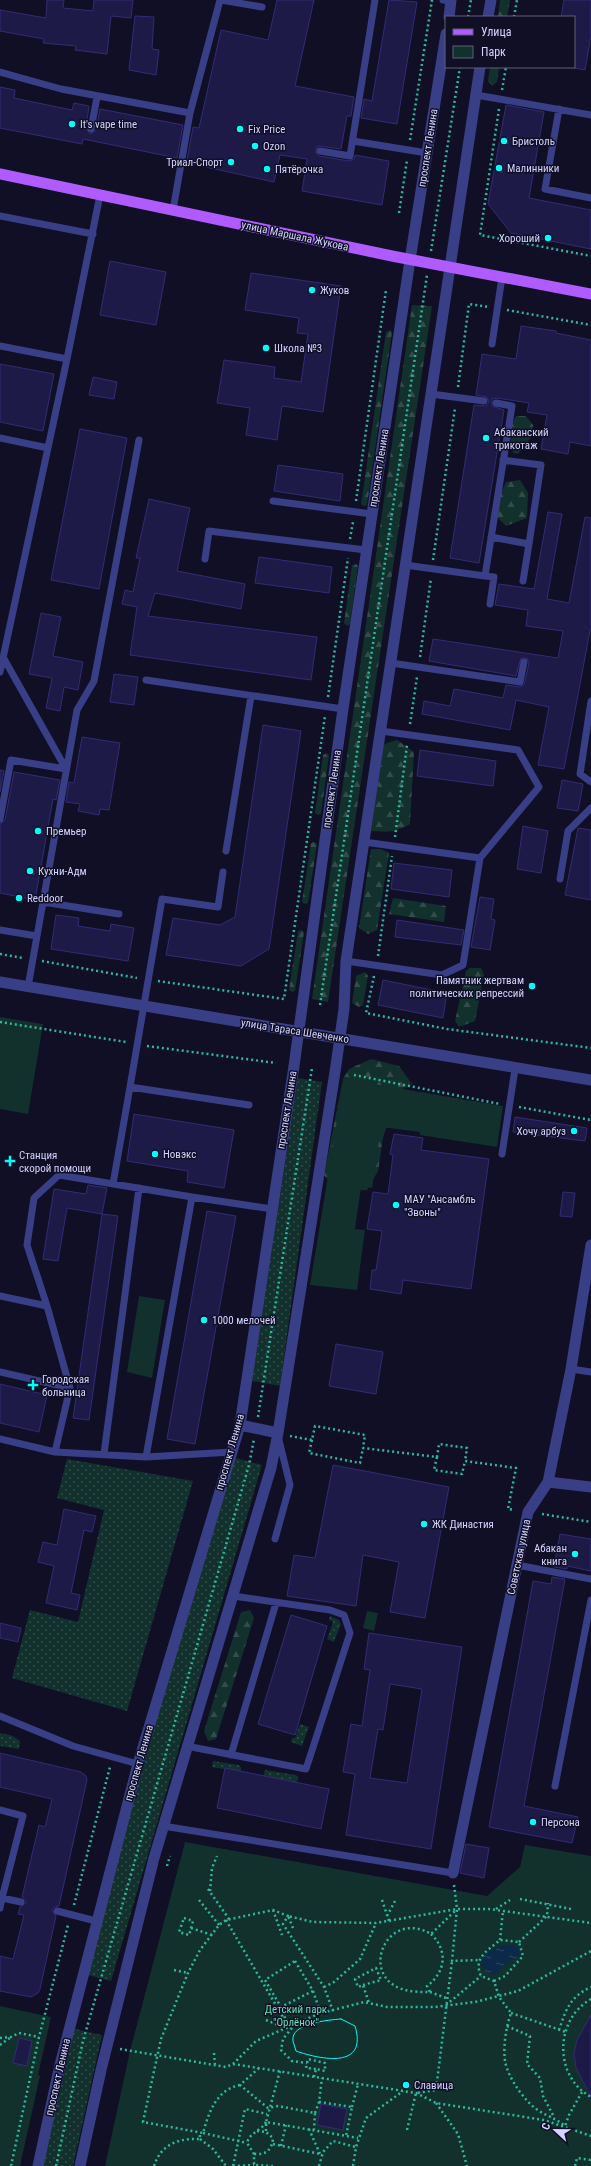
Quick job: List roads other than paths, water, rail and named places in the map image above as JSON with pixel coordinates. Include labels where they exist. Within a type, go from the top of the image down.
[{"type":"main road","name":"улица Маршала Жукова","points":[[0,174],[410,260],[591,294]]},
{"type":"street","points":[[448,0],[449,16]]},
{"type":"street","points":[[488,16],[491,0]]},
{"type":"street","name":"проспект Ленина","points":[[38,2166],[60,2065],[96,1921],[138,1764],[240,1426],[366,550],[445,40]]},
{"type":"street","points":[[80,2166],[106,2052],[163,1826],[271,1468],[283,1434],[340,1038],[346,961],[480,68]]},
{"type":"street","name":"улица Тараса Шевченко","points":[[0,982],[144,1007],[340,1038],[515,1069],[591,1080]]},
{"type":"street","name":"Советская улица","points":[[453,1873],[528,1512],[548,1482],[571,1369],[591,1245]]},
{"type":"street","points":[[240,1426],[283,1434]]},
{"type":"street","points":[[548,1482],[591,1487]]},
{"type":"lane","points":[[173,210],[190,113],[220,0],[262,7]]},
{"type":"lane","points":[[320,151],[350,156],[375,0]]},
{"type":"lane","points":[[0,72],[61,89],[97,97],[190,113]]},
{"type":"lane","points":[[476,95],[591,115]]},
{"type":"lane","points":[[91,129],[97,97]]},
{"type":"lane","points":[[559,109],[545,189],[591,198]]},
{"type":"lane","points":[[352,140],[427,153]]},
{"type":"lane","points":[[0,672],[67,359],[100,195]]},
{"type":"lane","points":[[0,216],[93,234]]},
{"type":"lane","points":[[492,344],[502,277]]},
{"type":"lane","points":[[0,346],[67,359]]},
{"type":"lane","points":[[431,394],[484,401]]},
{"type":"lane","points":[[485,576],[512,406],[496,403]]},
{"type":"lane","points":[[0,438],[48,448]]},
{"type":"lane","points":[[28,986],[77,710],[94,681],[139,440]]},
{"type":"lane","points":[[503,460],[542,465],[523,581]]},
{"type":"lane","points":[[273,501],[372,514]]},
{"type":"lane","points":[[205,559],[209,532],[366,550]]},
{"type":"lane","points":[[491,537],[529,544]]},
{"type":"lane","points":[[405,565],[494,577],[490,604]]},
{"type":"lane","points":[[3,657],[66,769]]},
{"type":"lane","points":[[391,663],[520,682],[524,662]]},
{"type":"lane","points":[[146,680],[343,709]]},
{"type":"lane","points":[[226,851],[251,696]]},
{"type":"lane","points":[[591,701],[580,774],[591,782]]},
{"type":"lane","points":[[346,961],[442,975],[463,965],[480,858],[539,787],[518,750],[381,731]]},
{"type":"lane","points":[[0,819],[11,760],[66,769]]},
{"type":"lane","points":[[560,879],[568,831],[591,808]]},
{"type":"lane","points":[[364,842],[480,858]]},
{"type":"lane","points":[[113,1184],[162,900],[218,907],[223,872]]},
{"type":"lane","points":[[43,902],[119,914]]},
{"type":"lane","points":[[0,930],[37,936]]},
{"type":"lane","points":[[502,1154],[515,1069]]},
{"type":"lane","points":[[130,1087],[249,1105]]},
{"type":"lane","points":[[55,1452],[70,1388],[27,1245],[34,1198],[59,1175],[272,1209]]},
{"type":"lane","points":[[104,1454],[139,1188]]},
{"type":"lane","points":[[146,1457],[192,1197]]},
{"type":"lane","points":[[0,1296],[46,1306]]},
{"type":"lane","points":[[571,1369],[591,1372]]},
{"type":"lane","points":[[0,1372],[70,1388]]},
{"type":"lane","points":[[275,1539],[290,1486],[283,1434]]},
{"type":"lane","points":[[0,1440],[55,1452],[146,1457],[232,1452]]},
{"type":"lane","points":[[517,1565],[591,1579]]},
{"type":"lane","points":[[186,1746],[306,1769],[350,1632],[344,1615],[330,1610],[233,1596]]},
{"type":"lane","points":[[555,1786],[591,1600]]},
{"type":"lane","points":[[231,1755],[276,1603]]},
{"type":"lane","points":[[0,1716],[73,1746],[138,1764]]},
{"type":"lane","points":[[0,1810],[23,1816],[0,1908]]},
{"type":"lane","points":[[163,1826],[453,1873]]},
{"type":"lane","points":[[2,1898],[21,1902]]},
{"type":"lane","points":[[57,1911],[96,1921]]},
{"type":"water","points":[[503,1945],[513,1945],[519,1948],[519,1956],[506,1963],[497,1973],[488,1973],[482,1965],[482,1959],[488,1952]]},
{"type":"tram line","points":[[341,2019],[355,2026],[357,2040],[355,2049],[349,2055],[340,2058],[330,2058],[318,2057],[296,2051],[293,2041],[294,2035],[298,2030],[311,2024],[341,2019]]},
{"type":"place","name":"It's vape time","points":[[72,124]]},
{"type":"place","name":"Fix Price","points":[[240,129]]},
{"type":"place","name":"Бристоль","points":[[504,141]]},
{"type":"place","name":"Ozon","points":[[255,146]]},
{"type":"place","name":"Триал-Спорт","points":[[231,162]]},
{"type":"place","name":"Малинники","points":[[499,168]]},
{"type":"place","name":"Пятёрочка","points":[[267,169]]},
{"type":"place","name":"Хороший","points":[[548,238]]},
{"type":"place","name":"Жуков","points":[[312,290]]},
{"type":"place","name":"Школа №3","points":[[266,348]]},
{"type":"place","name":"Абаканский трикотаж","points":[[486,438]]},
{"type":"place","name":"Премьер","points":[[38,831]]},
{"type":"place","name":"Кухни-Адм","points":[[30,871]]},
{"type":"place","name":"Reddoor","points":[[19,898]]},
{"type":"place","name":"Памятник жертвам политических репрессий","points":[[532,986]]},
{"type":"place","name":"Хочу арбуз","points":[[574,1131]]},
{"type":"place","name":"Новэкс","points":[[155,1154]]},
{"type":"place","name":"Станция скорой помощи","points":[[10,1161]]},
{"type":"place","name":"МАУ \"Ансамбль \"Звоны\"","points":[[396,1205]]},
{"type":"place","name":"1000 мелочей","points":[[204,1320]]},
{"type":"place","name":"Городская больница","points":[[33,1385]]},
{"type":"place","name":"ЖК Династия","points":[[424,1524]]},
{"type":"place","name":"Абакан книга","points":[[575,1554]]},
{"type":"place","name":"Персона","points":[[533,1822]]},
{"type":"place","name":"Славица","points":[[406,2085]]},
{"type":"park label","name":"Детский парк \"Орлёнок\"","points":[[296,2015]]}]
